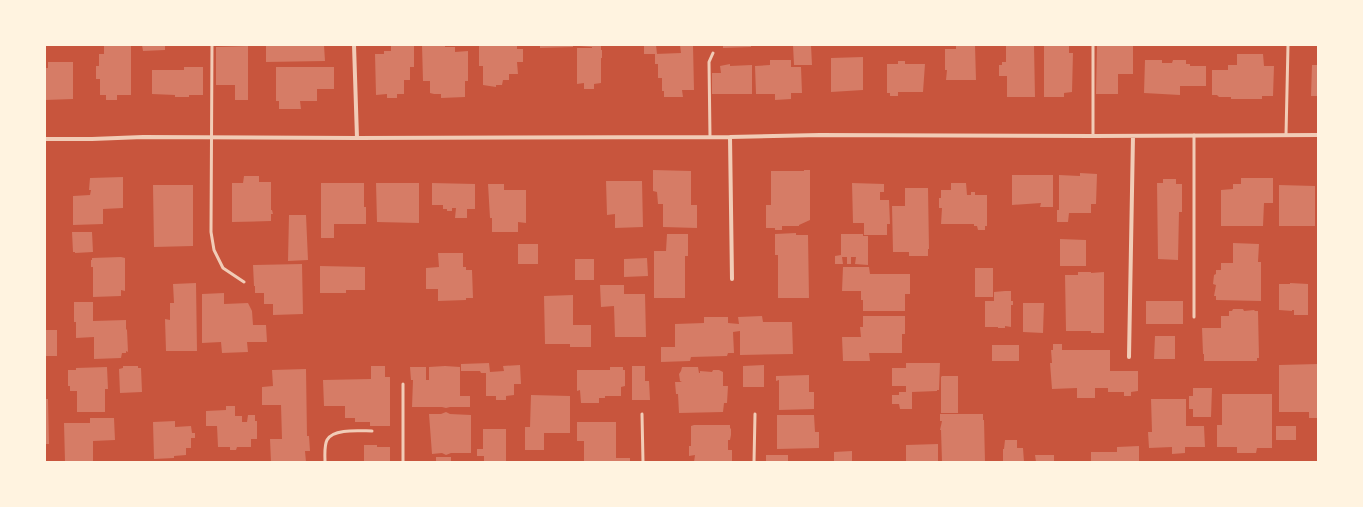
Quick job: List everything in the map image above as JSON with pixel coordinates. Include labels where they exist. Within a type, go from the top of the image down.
[{"type":"street","points":[[354,45],[357,138]]},
{"type":"street","points":[[45,139],[730,137],[820,135],[1318,135]]},
{"type":"street","points":[[1129,357],[1133,136]]},
{"type":"street","points":[[730,137],[732,279]]},
{"type":"lane","points":[[212,45],[211,232],[214,250],[223,268],[244,282]]},
{"type":"lane","points":[[1093,136],[1094,45]]},
{"type":"lane","points":[[1286,135],[1288,45]]},
{"type":"lane","points":[[710,137],[708,62],[713,53]]},
{"type":"lane","points":[[1194,136],[1194,317]]},
{"type":"lane","points":[[403,384],[403,462]]},
{"type":"lane","points":[[642,414],[643,462]]},
{"type":"lane","points":[[754,462],[755,414]]},
{"type":"lane","points":[[325,462],[325,446],[327,439],[332,434],[340,432],[372,431]]},
{"type":"building","points":[[104,45],[131,45],[131,95],[117,95],[117,100],[106,100],[106,95],[100,95],[100,79],[96,79],[96,66],[99,66],[99,54],[104,54]]},
{"type":"building","points":[[142,45],[165,45],[165,50],[143,51]]},
{"type":"building","points":[[266,45],[324,45],[325,61],[266,62]]},
{"type":"building","points":[[391,45],[414,45],[414,67],[410,67],[410,80],[404,80],[404,94],[397,94],[397,98],[387,98],[387,94],[376,95],[375,54],[384,54],[384,51],[391,51]]},
{"type":"building","points":[[422,45],[445,45],[445,47],[455,47],[455,52],[468,51],[468,81],[465,81],[465,97],[441,98],[441,94],[430,93],[430,81],[423,81]]},
{"type":"building","points":[[479,45],[517,45],[517,49],[523,49],[523,62],[517,62],[518,74],[509,74],[509,80],[503,80],[502,85],[496,85],[496,87],[483,85],[483,66],[479,66]]},
{"type":"building","points":[[540,45],[573,45],[573,47],[540,48]]},
{"type":"building","points":[[579,45],[601,45],[601,83],[594,84],[594,89],[584,89],[584,83],[577,84],[577,48],[592,48]]},
{"type":"building","points":[[644,45],[656,45],[657,54],[644,54]]},
{"type":"building","points":[[680,45],[693,45],[694,90],[682,90],[683,97],[664,97],[664,91],[662,91],[662,78],[658,78],[658,64],[655,64],[655,54],[681,53]]},
{"type":"building","points":[[723,45],[751,45],[751,47],[723,48]]},
{"type":"building","points":[[793,45],[811,45],[812,65],[794,65]]},
{"type":"building","points":[[956,45],[975,45],[976,80],[946,80],[947,70],[945,70],[945,49],[956,49]]},
{"type":"building","points":[[1006,45],[1034,45],[1035,97],[1007,97],[1007,76],[999,76],[999,65],[1002,65],[1002,62],[1006,62]]},
{"type":"building","points":[[1044,45],[1069,45],[1069,53],[1073,53],[1072,92],[1064,93],[1064,97],[1044,97]]},
{"type":"building","points":[[1133,45],[1133,74],[1118,74],[1118,94],[1096,94],[1097,46]]},
{"type":"building","points":[[248,46],[248,100],[235,100],[235,85],[216,85],[216,47]]},
{"type":"building","points":[[1237,54],[1263,54],[1264,66],[1274,66],[1273,96],[1262,96],[1262,99],[1231,99],[1231,97],[1219,97],[1217,95],[1212,95],[1212,70],[1228,70],[1228,65],[1237,65]]},
{"type":"building","points":[[863,57],[863,90],[831,92],[831,58]]},
{"type":"building","points":[[770,60],[791,60],[791,67],[801,67],[802,93],[791,93],[791,99],[775,100],[775,94],[756,94],[755,66],[770,65]]},
{"type":"building","points":[[1145,60],[1162,60],[1162,63],[1172,63],[1173,60],[1186,60],[1186,64],[1190,64],[1190,66],[1206,66],[1206,86],[1180,86],[1180,95],[1144,93]]},
{"type":"building","points":[[898,61],[905,61],[905,64],[925,64],[923,92],[898,92],[898,96],[890,96],[890,93],[887,93],[887,64],[898,64]]},
{"type":"building","points":[[48,62],[73,62],[73,99],[45,100],[45,68],[48,68]]},
{"type":"building","points":[[730,64],[730,66],[752,65],[752,94],[712,94],[712,73],[721,73],[720,66]]},
{"type":"building","points":[[1312,65],[1318,65],[1318,96],[1311,96]]},
{"type":"building","points":[[184,67],[203,67],[203,95],[175,97],[175,95],[152,94],[152,70],[184,70]]},
{"type":"building","points":[[276,67],[334,67],[334,89],[317,89],[317,101],[300,101],[301,109],[279,109],[279,101],[276,101]]},
{"type":"building","points":[[653,170],[691,171],[691,205],[697,205],[697,228],[663,227],[663,204],[658,204],[657,192],[653,191]]},
{"type":"building","points":[[810,170],[810,220],[799,226],[782,226],[782,230],[766,228],[766,205],[771,205],[771,171]]},
{"type":"building","points":[[1080,173],[1097,174],[1096,204],[1091,204],[1091,213],[1069,213],[1068,222],[1057,222],[1057,210],[1059,210],[1059,175],[1080,176]]},
{"type":"building","points":[[1012,175],[1053,175],[1053,207],[1040,207],[1041,203],[1012,205]]},
{"type":"building","points":[[244,176],[259,176],[259,182],[271,182],[271,210],[273,214],[271,214],[271,221],[232,222],[232,183],[243,183]]},
{"type":"building","points":[[123,177],[123,208],[103,209],[103,224],[73,225],[73,196],[90,195],[90,178]]},
{"type":"building","points":[[1241,178],[1273,178],[1273,203],[1264,203],[1263,226],[1221,226],[1221,190],[1233,189],[1233,184],[1241,184]]},
{"type":"building","points":[[1163,179],[1176,179],[1176,184],[1182,184],[1182,212],[1179,212],[1178,260],[1158,259],[1157,183],[1163,183]]},
{"type":"building","points":[[606,181],[642,181],[643,227],[615,228],[615,214],[607,215]]},
{"type":"building","points":[[321,183],[364,183],[366,224],[334,224],[334,238],[321,238]]},
{"type":"building","points":[[376,183],[419,183],[419,223],[377,222]]},
{"type":"building","points":[[432,183],[475,184],[475,209],[467,209],[467,218],[455,218],[456,208],[452,208],[452,211],[447,211],[447,209],[443,209],[443,205],[432,205]]},
{"type":"building","points":[[852,183],[884,184],[884,192],[880,192],[880,200],[889,200],[890,224],[887,224],[887,235],[864,235],[864,223],[853,223]]},
{"type":"building","points":[[951,183],[966,183],[967,195],[971,195],[971,192],[975,192],[975,195],[987,195],[987,226],[985,226],[985,230],[978,230],[977,226],[974,226],[974,224],[941,224],[942,208],[939,208],[939,198],[941,198],[941,190],[951,190]]},
{"type":"building","points":[[488,184],[504,184],[504,190],[526,190],[526,223],[518,222],[518,232],[492,232]]},
{"type":"building","points":[[153,185],[193,185],[193,246],[154,247]]},
{"type":"building","points":[[1279,185],[1315,186],[1315,226],[1279,226]]},
{"type":"building","points":[[905,188],[928,188],[928,256],[909,256],[909,252],[893,252],[892,206],[905,206]]},
{"type":"building","points":[[289,215],[306,215],[308,260],[288,261]]},
{"type":"building","points":[[72,232],[92,232],[93,252],[73,252]]},
{"type":"building","points":[[796,233],[796,235],[808,235],[809,298],[778,298],[778,255],[775,255],[775,234]]},
{"type":"building","points":[[667,234],[688,234],[688,256],[685,256],[685,298],[654,298],[654,251],[666,251]]},
{"type":"building","points":[[841,234],[863,234],[863,236],[868,236],[868,265],[855,264],[856,257],[851,257],[851,264],[847,264],[847,257],[842,257],[843,264],[835,264],[835,256],[841,255]]},
{"type":"building","points":[[1060,239],[1086,240],[1086,266],[1060,266]]},
{"type":"building","points":[[1233,243],[1259,244],[1258,262],[1261,262],[1261,301],[1216,300],[1216,296],[1214,296],[1216,285],[1213,284],[1214,275],[1216,274],[1216,270],[1221,270],[1221,263],[1233,263]]},
{"type":"building","points":[[518,244],[538,244],[538,264],[518,264]]},
{"type":"building","points":[[438,253],[463,253],[463,267],[466,267],[466,270],[472,270],[473,298],[466,298],[466,300],[438,301],[438,289],[426,289],[426,268],[439,267]]},
{"type":"building","points":[[92,258],[125,258],[125,291],[121,290],[121,296],[93,297],[93,267],[91,267]]},
{"type":"building","points":[[647,258],[648,276],[624,277],[624,259]]},
{"type":"building","points":[[575,259],[594,259],[594,280],[575,280]]},
{"type":"building","points":[[302,264],[303,314],[273,315],[273,304],[264,304],[264,293],[255,293],[253,265]]},
{"type":"building","points":[[320,266],[365,267],[365,290],[346,290],[346,293],[320,293]]},
{"type":"building","points":[[843,267],[869,267],[870,274],[910,274],[910,294],[905,294],[905,311],[863,311],[861,291],[842,291]]},
{"type":"building","points":[[975,268],[993,268],[993,297],[975,297]]},
{"type":"building","points":[[1078,272],[1104,272],[1104,333],[1091,333],[1091,331],[1066,331],[1065,275],[1078,275]]},
{"type":"building","points":[[196,283],[197,351],[166,351],[165,319],[170,320],[170,303],[174,303],[173,284]]},
{"type":"building","points":[[1279,284],[1308,284],[1308,315],[1294,315],[1294,310],[1279,310]]},
{"type":"building","points":[[600,285],[624,285],[624,294],[645,294],[646,337],[615,337],[614,306],[601,307]]},
{"type":"building","points":[[1011,291],[1011,301],[1013,301],[1013,305],[1011,305],[1011,327],[985,327],[985,301],[994,301],[994,292]]},
{"type":"building","points":[[224,293],[224,304],[248,303],[252,311],[253,325],[266,325],[267,342],[247,342],[248,352],[222,353],[221,342],[202,343],[202,294]]},
{"type":"building","points":[[573,295],[573,325],[591,325],[591,347],[570,347],[570,344],[545,344],[544,296]]},
{"type":"building","points":[[1146,301],[1183,301],[1183,324],[1146,324]]},
{"type":"building","points":[[74,302],[93,302],[93,321],[126,320],[128,352],[126,351],[126,353],[122,353],[121,358],[94,359],[94,337],[76,338]]},
{"type":"building","points":[[1023,303],[1044,303],[1043,333],[1023,332]]},
{"type":"building","points":[[1233,309],[1258,311],[1259,358],[1257,358],[1257,361],[1204,361],[1202,328],[1221,328],[1221,316],[1229,316],[1229,311],[1232,311]]},
{"type":"building","points":[[762,316],[763,322],[792,322],[793,354],[740,355],[740,331],[733,332],[734,353],[728,353],[727,356],[691,357],[690,361],[661,362],[661,347],[675,347],[675,324],[704,323],[704,317],[728,317],[728,323],[739,324],[738,317]]},
{"type":"building","points":[[863,316],[905,316],[905,334],[902,334],[902,353],[869,353],[870,361],[843,361],[842,337],[861,337],[860,327],[863,327]]},
{"type":"building","points":[[45,330],[57,330],[57,356],[45,356]]},
{"type":"building","points":[[1155,336],[1175,336],[1175,359],[1154,359]]},
{"type":"building","points":[[1053,344],[1062,344],[1062,350],[1110,350],[1110,371],[1138,371],[1138,391],[1131,392],[1131,396],[1124,396],[1124,392],[1108,392],[1108,388],[1095,388],[1095,398],[1077,398],[1077,388],[1052,389],[1050,363],[1052,363],[1051,350],[1053,350]]},
{"type":"building","points":[[992,345],[1019,345],[1019,361],[992,361]]},
{"type":"building","points":[[489,363],[490,372],[504,371],[503,366],[520,365],[521,384],[514,384],[514,395],[506,396],[506,400],[496,400],[496,396],[486,396],[486,373],[481,373],[480,371],[461,371],[461,364]]},
{"type":"building","points":[[906,363],[940,363],[939,390],[912,392],[912,409],[900,409],[899,404],[892,404],[892,395],[899,395],[899,392],[906,392],[906,386],[892,386],[892,368],[906,368]]},
{"type":"building","points":[[1318,364],[1318,418],[1309,418],[1309,412],[1279,412],[1279,365]]},
{"type":"building","points":[[764,365],[764,387],[743,387],[743,366]]},
{"type":"building","points":[[123,366],[138,366],[138,368],[141,368],[142,392],[120,393],[119,369],[123,368]]},
{"type":"building","points":[[371,366],[385,366],[385,377],[390,377],[390,426],[370,426],[370,422],[355,422],[355,418],[345,418],[345,406],[324,406],[323,380],[371,379]]},
{"type":"building","points":[[632,366],[645,366],[645,381],[649,381],[650,400],[632,400]]},
{"type":"building","points":[[107,367],[108,389],[105,389],[105,412],[77,412],[77,391],[70,391],[70,386],[68,386],[68,370],[76,370],[76,368]]},
{"type":"building","points":[[410,367],[426,367],[426,380],[429,380],[429,367],[460,367],[460,396],[470,396],[470,407],[412,407],[413,380],[411,380]]},
{"type":"building","points":[[610,367],[623,367],[623,370],[625,370],[625,386],[621,387],[621,396],[605,396],[605,398],[599,398],[599,403],[581,403],[580,390],[577,391],[577,370],[610,370]]},
{"type":"building","points":[[682,367],[698,367],[699,373],[700,371],[712,372],[713,370],[723,372],[723,386],[728,386],[727,403],[724,403],[723,412],[679,413],[678,394],[676,394],[675,382],[682,382],[680,381],[679,374]]},
{"type":"building","points":[[306,369],[307,436],[309,436],[310,451],[305,451],[306,462],[271,462],[270,439],[282,439],[281,405],[262,405],[262,387],[273,386],[272,370]]},
{"type":"building","points":[[809,375],[809,392],[814,392],[814,409],[779,410],[779,380],[776,381],[776,376]]},
{"type":"building","points":[[942,376],[958,376],[958,413],[941,413]]},
{"type":"building","points":[[1193,388],[1212,388],[1211,417],[1193,417],[1193,409],[1189,409],[1189,396],[1193,396]]},
{"type":"building","points":[[1222,394],[1272,394],[1272,448],[1257,448],[1256,453],[1237,453],[1237,447],[1217,447],[1217,425],[1222,425]]},
{"type":"building","points":[[531,395],[570,396],[570,433],[544,433],[544,450],[525,450],[525,427],[530,427]]},
{"type":"building","points":[[45,399],[48,399],[49,444],[45,444]]},
{"type":"building","points":[[1151,399],[1186,399],[1186,426],[1204,426],[1205,447],[1185,447],[1185,453],[1172,454],[1172,447],[1149,448],[1148,432],[1152,432]]},
{"type":"building","points":[[226,406],[235,406],[235,416],[242,416],[242,422],[247,422],[248,415],[255,415],[255,421],[257,421],[257,439],[251,439],[251,447],[237,447],[236,450],[230,450],[230,447],[218,447],[217,426],[206,426],[206,411],[226,410]]},
{"type":"building","points":[[446,412],[450,414],[471,415],[471,453],[451,453],[446,455],[442,453],[432,454],[429,414],[441,414]]},
{"type":"building","points":[[940,414],[983,414],[985,462],[942,462],[940,430],[942,421],[940,421]]},
{"type":"building","points":[[777,415],[814,415],[815,432],[819,432],[819,448],[777,449]]},
{"type":"building","points":[[90,418],[114,418],[115,440],[93,441],[93,462],[65,462],[64,423],[90,423]]},
{"type":"building","points":[[175,421],[175,427],[191,426],[192,433],[195,433],[195,438],[191,438],[191,448],[186,448],[186,455],[174,456],[174,458],[154,459],[153,422]]},
{"type":"building","points":[[577,422],[616,422],[616,458],[630,458],[630,462],[584,462],[584,441],[577,441]]},
{"type":"building","points":[[730,425],[731,435],[730,440],[728,440],[728,450],[732,450],[732,462],[694,462],[695,455],[689,456],[689,446],[691,446],[691,426]]},
{"type":"building","points":[[1276,426],[1296,426],[1296,440],[1276,440]]},
{"type":"building","points":[[483,429],[506,429],[506,462],[484,462],[484,456],[477,456],[477,449],[483,449]]},
{"type":"building","points":[[1005,440],[1017,440],[1017,448],[1023,448],[1024,462],[1003,462]]},
{"type":"building","points":[[938,444],[938,462],[906,462],[906,445]]},
{"type":"building","points":[[364,445],[390,447],[390,462],[364,462]]},
{"type":"building","points":[[1139,446],[1139,462],[1091,462],[1091,452],[1117,452],[1117,447]]},
{"type":"building","points":[[852,451],[852,462],[834,462],[834,452]]},
{"type":"building","points":[[766,455],[788,455],[788,462],[766,462]]},
{"type":"building","points":[[1035,455],[1054,455],[1054,462],[1036,462]]},
{"type":"building","points":[[436,457],[451,457],[451,462],[436,462]]}]
